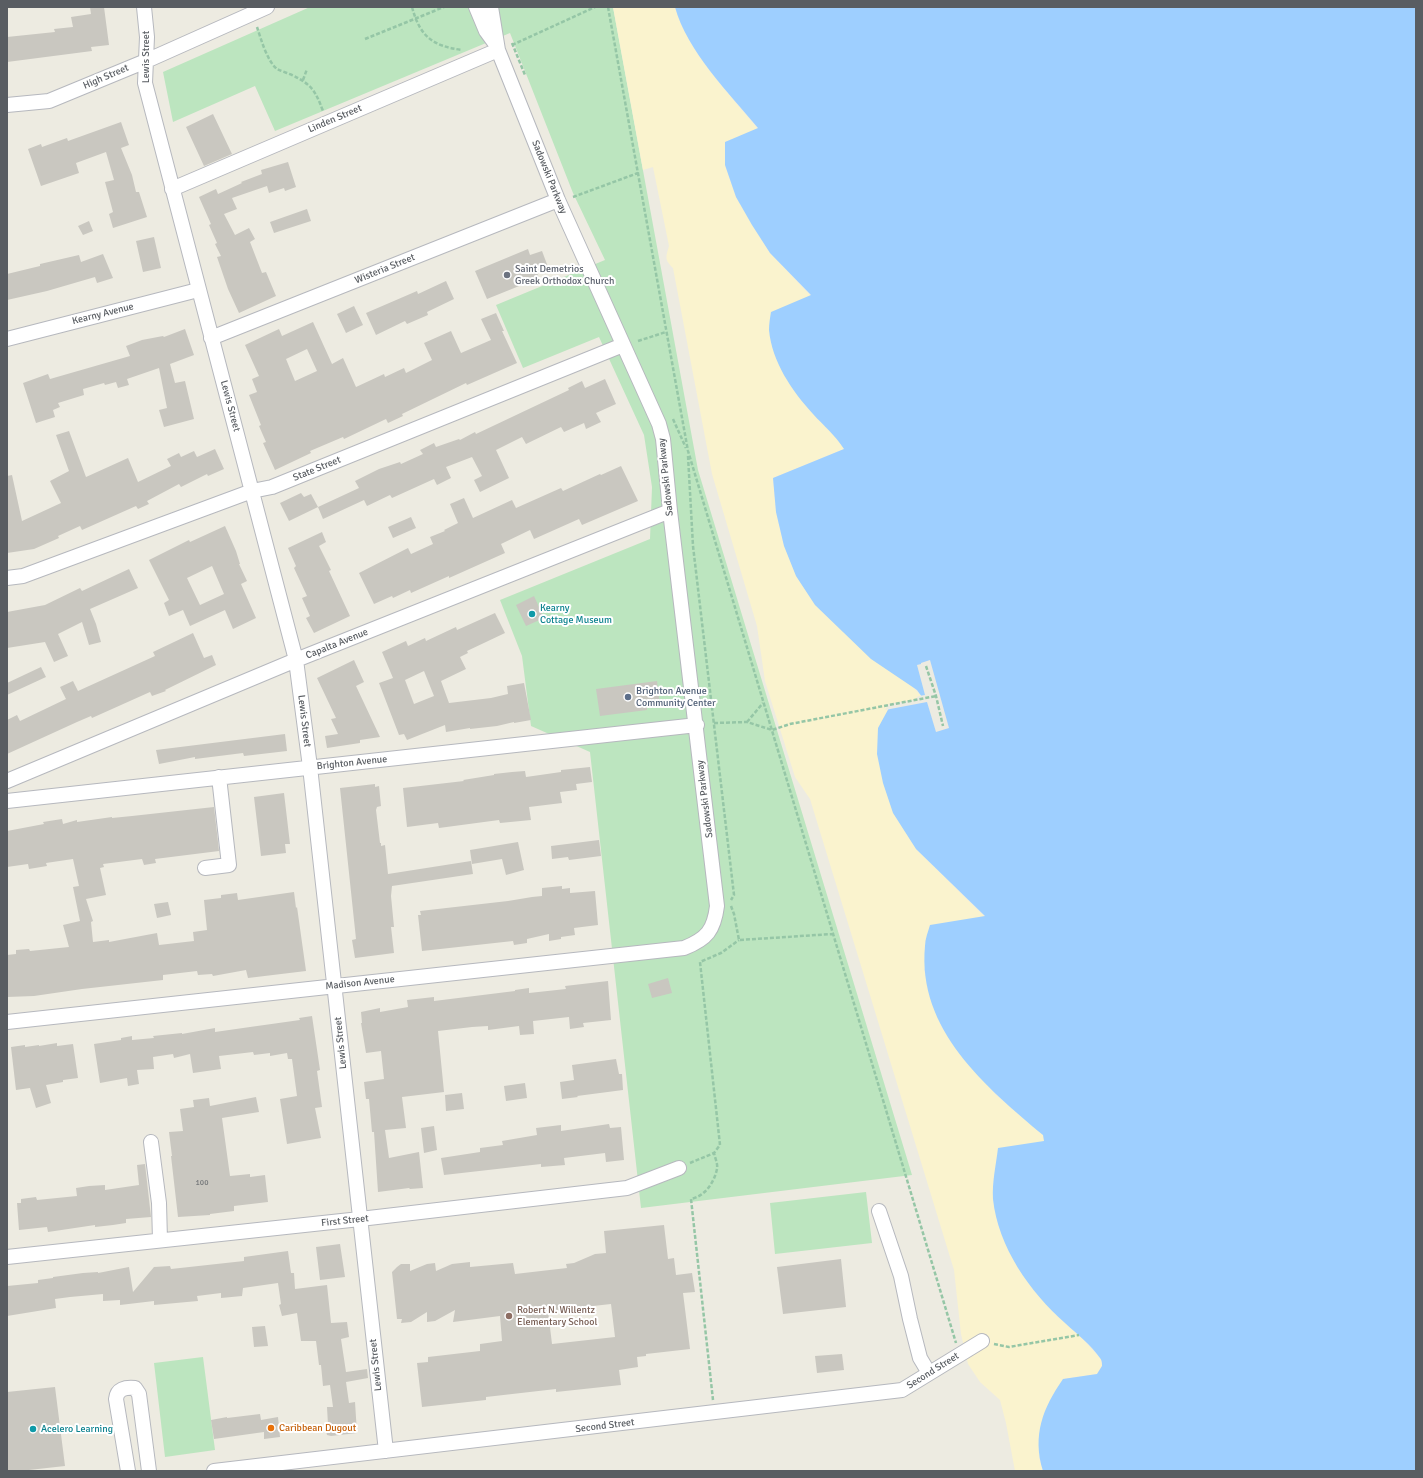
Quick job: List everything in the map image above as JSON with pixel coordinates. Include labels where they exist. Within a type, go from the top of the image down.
[{"type":"street","name":"Lewis Street","points":[[144,7],[147,37],[144,83],[296,660],[310,767],[386,1451]]},
{"type":"street","name":"High Street","points":[[7,105],[50,101],[146,61],[267,7]]},
{"type":"street","name":"Sadowski Parkway","points":[[476,7],[486,31],[498,50],[558,200],[659,424],[663,439],[670,511],[697,725],[717,906],[715,920],[708,934]]},
{"type":"street","name":"Sadowski Parkway","points":[[490,7],[498,50]]},
{"type":"street","name":"Linden Street","points":[[172,189],[498,50]]},
{"type":"street","name":"Wisteria Street","points":[[211,338],[558,200]]},
{"type":"street","name":"Kearny Avenue","points":[[7,339],[198,290]]},
{"type":"street","name":"State Street","points":[[7,578],[23,576],[252,491],[272,487],[623,345]]},
{"type":"street","name":"Capalta Avenue","points":[[7,781],[296,660],[670,511]]},
{"type":"street","name":"Brighton Avenue","points":[[7,801],[697,725]]},
{"type":"street","points":[[205,868],[229,865],[219,777]]},
{"type":"street","name":"Madison Avenue","points":[[7,1022],[684,948],[695,943],[708,934]]},
{"type":"street","points":[[151,1142],[159,1203],[160,1240]]},
{"type":"street","name":"First Street","points":[[7,1257],[360,1219],[627,1188],[679,1168]]},
{"type":"street","points":[[879,1211],[901,1276],[920,1358],[929,1373]]},
{"type":"street","name":"Second Street","points":[[214,1471],[902,1390],[982,1341]]},
{"type":"street","points":[[128,1471],[116,1394],[121,1389],[128,1387],[135,1388],[139,1394],[149,1471]]},
{"type":"path","points":[[412,7],[415,19],[420,29],[433,42],[482,57]]},
{"type":"path","points":[[365,39],[444,7]]},
{"type":"path","points":[[512,45],[595,7]]},
{"type":"path","points":[[608,7],[688,451],[960,1355]]},
{"type":"path","points":[[252,14],[270,61],[277,69],[303,80],[311,86],[318,98],[327,123]]},
{"type":"path","points":[[303,80],[307,69]]},
{"type":"path","points":[[573,197],[638,173]]},
{"type":"path","points":[[638,341],[666,332]]},
{"type":"path","points":[[926,666],[936,696],[943,726]]},
{"type":"path","points":[[714,723],[747,722],[772,730],[790,724],[936,696]]},
{"type":"path","points":[[747,722],[764,703]]},
{"type":"path","points":[[679,1168],[714,1153],[720,1145],[700,962],[721,953],[739,940]]},
{"type":"path","points":[[714,1153],[718,1168],[711,1186],[698,1198],[691,1199],[714,1413]]},
{"type":"path","points":[[982,1341],[1009,1347],[1078,1335]]},
{"type":"green space","points":[[310,7],[613,7],[698,470],[912,1175],[641,1208],[590,752],[531,726],[522,656],[500,600],[650,539],[652,487],[644,435],[599,337],[523,368],[496,305],[605,260],[573,193],[510,33],[275,131],[255,86],[173,122],[163,72]]},
{"type":"green space","points":[[866,1192],[872,1243],[775,1254],[770,1203]]},
{"type":"green space","points":[[203,1357],[215,1450],[165,1457],[154,1363]]},
{"type":"sand","points":[[613,7],[675,7],[689,40],[699,55],[710,71],[758,129],[725,142],[725,165],[736,197],[770,253],[811,296],[813,413],[837,438],[844,449],[773,478],[776,512],[784,546],[922,697],[916,849],[985,917],[924,969],[931,998],[942,1028],[995,1094],[1043,1135],[1044,1141],[994,1175],[993,1199],[998,1225],[1052,1311],[1079,1335],[1101,1359],[1102,1366],[1097,1374],[1063,1379],[1039,1457],[1043,1471],[1015,1471],[1000,1400],[980,1382],[968,1364],[961,1334],[954,1270],[810,799],[795,777],[765,681],[757,626],[712,474],[673,268],[666,258],[669,246],[653,167],[643,170]]},
{"type":"water","points":[[675,7],[1416,7],[1416,1471],[1043,1471],[1040,1458],[1039,1434],[1041,1422],[1050,1401],[1063,1379],[1097,1374],[1102,1366],[1102,1361],[1088,1344],[1052,1311],[1028,1283],[1009,1251],[1001,1234],[996,1217],[993,1193],[998,1148],[1044,1141],[1043,1135],[999,1097],[960,1054],[944,1030],[932,1004],[925,976],[925,943],[930,925],[985,916],[916,849],[893,813],[883,783],[877,754],[878,728],[890,706],[913,702],[922,697],[917,690],[871,659],[815,605],[796,576],[784,546],[776,512],[773,478],[844,449],[805,405],[791,386],[779,365],[771,342],[769,323],[771,312],[811,295],[770,253],[736,197],[725,165],[725,142],[758,128],[722,86],[699,55],[689,40]]},
{"type":"pier","points":[[930,660],[949,728],[936,732],[927,702],[885,710],[889,704],[913,700],[919,696],[925,695],[917,665]]},
{"type":"building","points":[[90,7],[104,7],[109,45],[91,47],[92,51],[7,62],[7,37],[55,32],[54,29],[73,27],[71,17],[91,14]]},
{"type":"building","points":[[213,114],[232,154],[204,166],[186,127]]},
{"type":"building","points":[[121,122],[129,145],[121,148],[132,175],[136,192],[139,192],[147,217],[113,228],[109,214],[113,212],[105,182],[114,180],[106,152],[76,163],[79,173],[41,186],[28,149],[41,144],[42,147],[67,138],[68,141]]},
{"type":"building","points":[[288,162],[296,187],[285,191],[284,188],[269,193],[267,186],[232,198],[237,209],[224,214],[235,235],[249,228],[255,239],[250,242],[262,273],[266,272],[276,296],[239,313],[228,289],[217,257],[221,256],[215,244],[217,243],[209,225],[211,224],[199,197],[216,189],[218,194],[242,183],[241,182],[262,174],[261,170]]},
{"type":"building","points":[[307,209],[311,221],[274,233],[270,222]]},
{"type":"building","points":[[89,221],[93,231],[83,235],[78,226]]},
{"type":"building","points":[[154,237],[161,268],[143,272],[136,241]]},
{"type":"building","name":"Saint Demetrios Greek Orthodox Church","points":[[528,249],[530,255],[542,251],[548,267],[537,272],[539,278],[487,299],[475,271]]},
{"type":"building","points":[[103,254],[113,278],[97,283],[95,277],[47,291],[7,300],[7,274],[40,266],[40,264],[79,255],[81,262]]},
{"type":"building","points":[[446,281],[454,299],[427,312],[428,315],[407,324],[405,321],[376,335],[366,313],[417,291],[418,294]]},
{"type":"building","points":[[354,306],[363,325],[346,333],[337,314]]},
{"type":"building","points":[[496,313],[504,331],[502,331],[517,363],[467,385],[466,383],[402,414],[403,416],[388,423],[386,419],[344,439],[343,437],[310,451],[311,453],[275,470],[263,443],[266,442],[249,395],[257,392],[252,379],[259,376],[245,345],[279,329],[282,336],[313,322],[332,364],[343,358],[356,387],[384,374],[385,377],[404,368],[406,373],[432,360],[424,343],[451,331],[461,353],[491,340],[481,319]],"holes":[[[307,349],[317,371],[295,381],[286,359]]]},
{"type":"building","points":[[185,329],[194,355],[170,364],[175,383],[185,381],[194,419],[164,427],[159,410],[167,408],[159,368],[127,379],[129,385],[118,388],[116,382],[105,385],[104,383],[83,389],[84,395],[58,403],[60,407],[53,410],[55,417],[36,423],[23,383],[48,374],[50,379],[130,356],[126,346],[142,340],[164,337]]},
{"type":"building","points":[[605,379],[616,404],[596,413],[601,422],[586,429],[584,423],[564,432],[561,427],[526,444],[522,437],[496,450],[509,478],[480,492],[474,480],[482,476],[472,457],[446,467],[451,478],[437,485],[434,479],[392,498],[390,495],[367,506],[364,500],[323,519],[318,507],[359,488],[355,481],[379,469],[400,462],[401,464],[423,454],[420,450],[434,443],[436,447],[459,439],[460,440],[475,432],[476,434],[569,390],[568,388],[582,381],[585,388]]},
{"type":"building","points":[[69,431],[86,477],[128,458],[138,482],[171,466],[167,459],[179,453],[181,457],[194,451],[197,457],[215,449],[224,469],[208,476],[207,474],[181,487],[179,484],[147,501],[149,504],[138,509],[136,506],[82,530],[80,526],[58,536],[59,538],[34,549],[7,553],[7,476],[12,475],[22,521],[61,503],[50,481],[69,471],[56,435]]},
{"type":"building","points":[[621,466],[638,501],[582,525],[579,519],[534,539],[530,530],[501,544],[505,553],[411,593],[410,590],[393,598],[392,596],[374,604],[359,573],[408,548],[411,554],[433,544],[430,537],[445,531],[444,530],[458,523],[450,504],[464,498],[473,518],[512,500],[516,508],[561,488],[563,491]]},
{"type":"building","points":[[301,493],[304,497],[311,494],[318,507],[289,521],[280,503]]},
{"type":"building","points":[[411,517],[416,528],[393,538],[388,527]]},
{"type":"building","points":[[225,526],[247,581],[241,584],[256,618],[233,629],[225,610],[190,626],[183,610],[169,616],[164,603],[169,600],[149,560],[189,540],[190,542]],"holes":[[[212,566],[224,594],[200,605],[187,578]]]},
{"type":"building","points":[[322,532],[326,542],[319,546],[331,570],[329,571],[350,616],[314,633],[306,618],[310,616],[302,598],[307,596],[294,568],[296,566],[288,548]]},
{"type":"building","points":[[129,569],[138,588],[90,609],[101,642],[89,645],[82,622],[58,634],[68,656],[54,662],[45,642],[7,648],[7,612],[45,605],[80,588],[82,591]]},
{"type":"building","points":[[534,596],[544,618],[526,626],[516,605]]},
{"type":"building","points":[[495,613],[505,633],[467,651],[468,653],[460,657],[466,669],[441,681],[449,703],[491,698],[508,694],[507,686],[524,683],[531,720],[446,732],[445,725],[407,740],[404,734],[399,735],[379,683],[393,678],[382,652],[406,641],[408,646],[425,638],[426,641],[456,627],[457,630]],"holes":[[[424,671],[434,696],[414,704],[405,680]]]},
{"type":"building","points":[[193,633],[204,658],[212,655],[216,665],[165,690],[166,691],[152,696],[150,692],[92,718],[91,716],[77,722],[7,754],[7,720],[17,715],[20,721],[66,699],[60,687],[73,681],[78,691],[155,656],[153,652]]},
{"type":"building","points":[[354,660],[364,682],[356,686],[380,737],[360,740],[360,743],[327,748],[325,736],[338,734],[331,719],[336,718],[317,678]]},
{"type":"building","points":[[41,667],[46,677],[7,695],[7,683]]},
{"type":"building","name":"Brighton Avenue Community Center","points":[[657,681],[660,706],[647,708],[647,710],[600,716],[596,689]]},
{"type":"building","points":[[285,734],[287,751],[244,756],[243,753],[195,759],[195,757],[159,764],[156,750]]},
{"type":"building","points":[[590,767],[592,782],[576,784],[577,790],[560,792],[562,803],[529,807],[531,820],[500,823],[499,820],[439,828],[438,823],[407,827],[403,788],[464,781],[463,780],[494,774],[525,771],[526,777],[561,772],[561,770]]},
{"type":"building","points":[[375,784],[375,787],[379,786],[381,806],[377,807],[376,810],[380,843],[381,846],[385,845],[388,874],[471,861],[473,874],[392,886],[391,896],[394,927],[391,927],[394,953],[355,958],[352,940],[356,939],[340,788]]},
{"type":"building","points":[[284,793],[290,844],[285,844],[286,853],[261,856],[254,797]]},
{"type":"building","points":[[214,807],[219,851],[155,859],[156,863],[144,865],[142,859],[103,864],[104,867],[100,868],[106,895],[86,899],[93,921],[91,922],[93,942],[109,940],[109,942],[157,933],[159,945],[194,941],[193,932],[207,930],[204,900],[221,898],[221,895],[237,893],[238,900],[294,892],[306,971],[248,978],[246,970],[213,976],[212,974],[198,975],[197,971],[163,975],[163,980],[34,996],[7,997],[7,955],[16,954],[16,950],[29,949],[30,951],[69,947],[63,925],[80,921],[73,887],[79,886],[73,859],[46,863],[47,866],[29,869],[28,864],[7,867],[7,831],[62,819],[63,824],[77,820],[77,822]]},
{"type":"building","points":[[599,840],[601,856],[569,860],[568,857],[552,859],[551,846]]},
{"type":"building","points":[[518,842],[524,870],[506,875],[502,859],[472,864],[470,850]]},
{"type":"building","points":[[562,886],[562,889],[570,888],[570,893],[595,891],[598,925],[574,928],[575,935],[549,941],[549,934],[527,939],[527,943],[514,945],[513,941],[422,951],[418,915],[421,915],[420,911],[542,896],[542,888]]},
{"type":"building","points":[[168,902],[171,915],[157,918],[154,904]]},
{"type":"building","points":[[668,978],[672,993],[652,998],[648,984]]},
{"type":"building","points":[[608,981],[611,1020],[583,1023],[584,1027],[570,1029],[569,1017],[533,1021],[534,1034],[520,1035],[519,1026],[488,1030],[488,1026],[438,1031],[444,1092],[402,1097],[406,1128],[385,1130],[389,1158],[419,1152],[423,1188],[409,1188],[378,1192],[374,1132],[372,1132],[369,1099],[366,1099],[364,1082],[384,1079],[381,1051],[366,1053],[361,1023],[361,1012],[380,1008],[380,1012],[408,1007],[407,1000],[434,997],[434,1001],[529,988],[529,993],[566,989],[565,986]]},
{"type":"building","points":[[312,1016],[320,1070],[317,1071],[322,1107],[315,1108],[321,1138],[287,1144],[280,1099],[297,1096],[292,1059],[288,1059],[287,1053],[270,1056],[270,1053],[254,1055],[253,1052],[219,1056],[221,1069],[193,1073],[190,1054],[174,1058],[173,1054],[153,1057],[154,1069],[137,1070],[139,1084],[128,1086],[127,1078],[100,1083],[94,1044],[121,1040],[121,1038],[132,1036],[132,1040],[154,1038],[153,1036],[182,1034],[215,1028],[215,1032],[300,1020],[299,1018]]},
{"type":"building","points":[[57,1043],[57,1046],[73,1044],[78,1078],[63,1080],[63,1082],[46,1085],[51,1103],[36,1108],[30,1088],[16,1090],[11,1047],[25,1045],[25,1047],[39,1046]]},
{"type":"building","points":[[616,1059],[619,1074],[622,1074],[623,1090],[562,1099],[560,1082],[574,1080],[572,1065]]},
{"type":"building","points":[[525,1083],[527,1098],[506,1101],[504,1086]]},
{"type":"building","points":[[462,1093],[464,1109],[446,1111],[445,1095]]},
{"type":"building","points":[[256,1097],[259,1112],[222,1118],[230,1176],[250,1174],[250,1177],[265,1175],[268,1202],[234,1206],[234,1211],[210,1215],[178,1217],[169,1132],[183,1131],[180,1109],[194,1107],[193,1100],[209,1098],[210,1106]]},
{"type":"building","points":[[609,1124],[610,1128],[621,1127],[624,1160],[606,1162],[605,1153],[564,1158],[565,1165],[541,1167],[541,1164],[444,1175],[441,1158],[480,1152],[480,1148],[503,1145],[502,1141],[537,1135],[536,1128],[561,1125],[561,1131]]},
{"type":"building","points":[[434,1126],[437,1150],[424,1153],[421,1128]]},
{"type":"building","points":[[145,1164],[151,1217],[126,1219],[126,1223],[113,1225],[95,1227],[95,1225],[48,1232],[47,1227],[19,1230],[17,1203],[21,1203],[21,1199],[36,1197],[37,1200],[77,1196],[76,1188],[89,1186],[105,1185],[105,1190],[139,1185],[137,1165]]},
{"type":"building","name":"Robert N. Willentz Elementary School","points":[[664,1225],[668,1259],[674,1258],[676,1275],[692,1273],[695,1292],[683,1293],[690,1349],[646,1354],[646,1356],[637,1357],[638,1367],[619,1370],[621,1385],[556,1392],[556,1389],[486,1397],[486,1400],[422,1407],[417,1363],[428,1362],[428,1357],[480,1351],[480,1344],[502,1341],[500,1316],[453,1322],[455,1310],[435,1321],[427,1322],[427,1312],[411,1322],[401,1323],[402,1319],[397,1319],[392,1272],[397,1267],[401,1264],[410,1264],[410,1271],[427,1264],[435,1263],[436,1271],[452,1264],[470,1262],[470,1267],[513,1263],[515,1274],[567,1268],[566,1264],[574,1263],[595,1254],[606,1253],[604,1231]],"holes":[[[611,1304],[615,1337],[552,1344],[548,1311]]]},
{"type":"building","points":[[340,1244],[345,1277],[320,1280],[316,1247]]},
{"type":"building","points":[[288,1251],[291,1273],[294,1273],[295,1289],[327,1285],[331,1323],[347,1322],[349,1337],[341,1339],[346,1372],[367,1369],[368,1378],[346,1382],[349,1403],[355,1402],[357,1433],[331,1436],[327,1435],[325,1426],[328,1425],[327,1407],[333,1407],[330,1385],[323,1386],[321,1365],[319,1365],[316,1341],[301,1341],[297,1313],[282,1316],[279,1305],[281,1304],[278,1283],[243,1288],[242,1296],[221,1298],[221,1293],[197,1296],[198,1301],[154,1305],[154,1301],[120,1305],[120,1300],[103,1301],[103,1294],[70,1297],[55,1299],[56,1308],[7,1316],[7,1286],[38,1283],[38,1280],[53,1277],[83,1273],[98,1273],[129,1267],[133,1292],[154,1267],[170,1266],[171,1269],[244,1261],[244,1257]]},
{"type":"building","points":[[841,1259],[846,1307],[783,1314],[777,1267]]},
{"type":"building","points":[[265,1326],[268,1346],[254,1347],[252,1327]]},
{"type":"building","points":[[842,1354],[844,1370],[817,1373],[815,1356]]},
{"type":"building","name":"Acelero Learning","points":[[55,1387],[65,1466],[7,1471],[7,1392]]},
{"type":"building","points":[[260,1414],[261,1420],[278,1417],[280,1437],[264,1439],[264,1432],[214,1439],[211,1420]]},
{"type":"place","name":"Saint Demetrios Greek Orthodox Church","points":[[507,275]]},
{"type":"place","name":"Kearny Cottage Museum","points":[[532,614]]},
{"type":"place","name":"Brighton Avenue Community Center","points":[[628,697]]},
{"type":"place","name":"Robert N. Willentz Elementary School","points":[[509,1316]]},
{"type":"place","name":"Caribbean Dugout","points":[[271,1428]]},
{"type":"place","name":"Acelero Learning","points":[[33,1429]]}]
